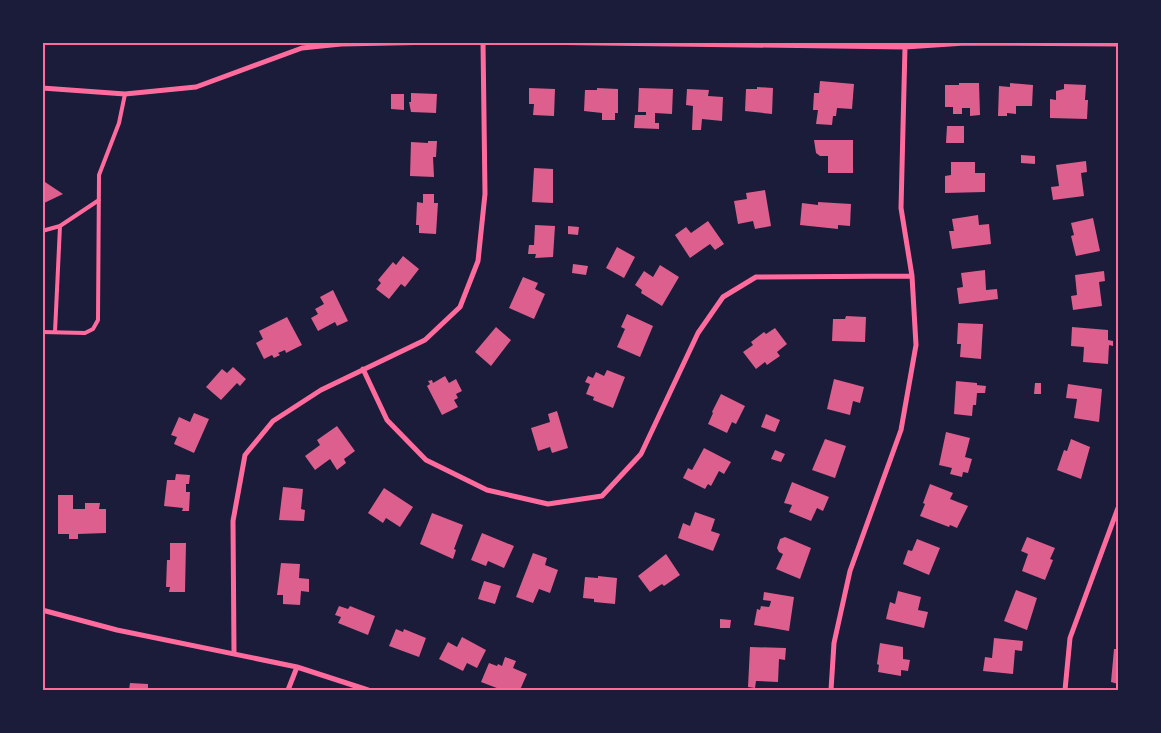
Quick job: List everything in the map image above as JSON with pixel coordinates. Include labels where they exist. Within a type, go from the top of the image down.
[{"type":"street","points":[[42,88],[125,94],[196,88],[302,48],[340,44],[441,42]]},
{"type":"street","points":[[234,653],[233,521],[245,455],[273,421],[321,390],[425,340],[460,306],[478,261],[485,194],[482,42]]},
{"type":"street","points":[[528,42],[905,48],[965,43],[1118,44]]},
{"type":"street","points":[[831,690],[834,643],[850,572],[901,430],[916,346],[912,276],[901,208],[905,48]]},
{"type":"street","points":[[363,369],[387,420],[426,460],[487,490],[548,504],[602,496],[641,454],[698,333],[723,297],[756,278],[912,276]]},
{"type":"street","points":[[1065,690],[1070,638],[1118,508]]},
{"type":"street","points":[[42,610],[117,630],[297,667],[368,690]]},
{"type":"street","points":[[288,690],[297,667]]},
{"type":"lane","points":[[42,332],[85,333],[93,329],[98,320],[99,175],[119,123],[125,94]]},
{"type":"lane","points":[[42,231],[60,226],[99,200]]},
{"type":"lane","points":[[55,332],[60,226]]},
{"type":"building","points":[[820,81],[854,84],[852,109],[837,108],[836,116],[833,116],[832,125],[816,124],[818,110],[813,110],[814,93],[819,93]]},
{"type":"building","points":[[959,83],[979,83],[980,115],[970,116],[970,108],[962,108],[962,114],[953,114],[953,107],[945,107],[945,85],[959,85]]},
{"type":"building","points":[[1010,83],[1033,85],[1032,106],[1016,106],[1016,114],[1007,113],[1007,116],[998,116],[999,86],[1010,87]]},
{"type":"building","points":[[1064,84],[1086,85],[1085,100],[1088,100],[1087,119],[1050,118],[1050,99],[1056,100],[1056,91],[1064,89]]},
{"type":"building","points":[[757,87],[773,88],[772,114],[745,111],[746,89],[757,89]]},
{"type":"building","points":[[529,88],[555,89],[554,116],[533,115],[534,104],[529,104]]},
{"type":"building","points":[[597,88],[618,89],[618,113],[615,113],[615,120],[602,120],[602,113],[584,111],[585,90],[597,90]]},
{"type":"building","points":[[639,88],[673,89],[672,114],[655,113],[655,123],[659,123],[659,129],[634,128],[635,115],[646,115],[646,112],[638,112]]},
{"type":"building","points":[[687,89],[709,90],[708,96],[723,97],[722,121],[702,119],[701,130],[692,130],[693,106],[686,105]]},
{"type":"building","points":[[411,93],[437,94],[436,113],[411,112],[409,102],[411,102]]},
{"type":"building","points":[[391,94],[404,94],[404,110],[391,109]]},
{"type":"building","points":[[947,126],[964,126],[964,143],[946,143]]},
{"type":"building","points":[[814,140],[853,140],[853,173],[828,173],[828,156],[820,156],[816,153]]},
{"type":"building","points":[[428,141],[437,141],[436,157],[433,157],[434,177],[410,176],[411,142],[428,143]]},
{"type":"building","points":[[1021,155],[1035,156],[1035,164],[1021,163]]},
{"type":"building","points":[[1086,161],[1087,172],[1081,173],[1084,196],[1053,200],[1051,187],[1059,186],[1056,165]]},
{"type":"building","points":[[951,162],[975,162],[975,173],[985,173],[985,192],[945,193],[945,176],[951,175]]},
{"type":"building","points":[[534,168],[553,169],[553,203],[532,202]]},
{"type":"building","points":[[42,180],[63,194],[42,204]]},
{"type":"building","points":[[765,190],[771,226],[755,229],[753,221],[738,224],[734,201],[747,199],[746,193]]},
{"type":"building","points":[[423,194],[434,194],[434,203],[438,203],[436,234],[419,233],[419,225],[416,225],[417,202],[423,203]]},
{"type":"building","points":[[818,202],[851,204],[850,226],[838,225],[838,229],[800,225],[802,203],[818,205]]},
{"type":"building","points":[[978,215],[979,225],[989,224],[991,244],[952,249],[949,231],[954,231],[952,219]]},
{"type":"building","points":[[1093,218],[1100,251],[1076,256],[1071,236],[1074,235],[1071,223]]},
{"type":"building","points":[[708,221],[724,244],[715,250],[710,244],[690,258],[675,235],[686,227],[691,233]]},
{"type":"building","points":[[535,225],[555,226],[553,257],[535,258],[536,254],[528,254],[529,245],[534,245]]},
{"type":"building","points":[[568,226],[579,227],[578,235],[568,234]]},
{"type":"building","points":[[617,247],[635,257],[624,278],[606,268]]},
{"type":"building","points":[[403,256],[419,269],[405,287],[401,284],[389,299],[376,289],[381,283],[378,280],[393,262],[396,265]]},
{"type":"building","points":[[573,264],[588,266],[586,275],[572,273]]},
{"type":"building","points":[[660,265],[679,277],[662,306],[641,293],[642,290],[635,285],[644,271],[653,277]]},
{"type":"building","points":[[985,270],[986,290],[997,289],[998,299],[959,304],[957,288],[963,287],[961,273]]},
{"type":"building","points":[[1104,271],[1105,281],[1099,282],[1102,306],[1073,310],[1071,296],[1077,295],[1075,275]]},
{"type":"building","points":[[523,277],[538,283],[535,289],[545,294],[534,319],[509,308]]},
{"type":"building","points":[[333,290],[348,321],[337,326],[335,322],[318,331],[311,318],[318,314],[315,309],[324,304],[320,297]]},
{"type":"building","points":[[627,314],[653,326],[640,357],[617,347],[625,329],[621,327]]},
{"type":"building","points":[[846,316],[866,317],[865,342],[832,341],[833,319],[845,319]]},
{"type":"building","points":[[287,317],[302,345],[286,353],[285,350],[278,353],[280,355],[274,358],[272,355],[264,359],[256,343],[263,339],[259,331]]},
{"type":"building","points":[[958,323],[983,324],[981,359],[960,357],[961,344],[957,344]]},
{"type":"building","points":[[496,327],[511,340],[491,366],[475,352]]},
{"type":"building","points":[[1072,327],[1108,330],[1108,340],[1113,341],[1113,346],[1109,345],[1108,364],[1083,362],[1084,347],[1071,346]]},
{"type":"building","points":[[775,328],[787,344],[777,352],[780,356],[767,365],[765,362],[756,369],[743,352],[753,345],[751,342],[764,332],[766,334]]},
{"type":"building","points":[[233,367],[246,379],[240,386],[237,383],[221,400],[206,387],[222,369],[227,373]]},
{"type":"building","points":[[607,370],[625,377],[613,408],[593,400],[594,397],[586,394],[590,384],[585,382],[588,376],[593,378],[596,372],[604,376]]},
{"type":"building","points":[[445,376],[449,383],[456,379],[462,391],[456,394],[458,398],[454,400],[458,407],[442,415],[427,386],[430,384],[428,381],[432,380],[433,383]]},
{"type":"building","points":[[834,379],[864,387],[860,403],[853,401],[850,415],[827,409]]},
{"type":"building","points":[[956,381],[986,386],[985,393],[977,393],[976,405],[973,405],[972,416],[954,414]]},
{"type":"building","points":[[1035,383],[1041,383],[1041,394],[1034,394]]},
{"type":"building","points":[[1068,384],[1102,389],[1099,422],[1074,418],[1077,399],[1066,398]]},
{"type":"building","points":[[721,394],[745,406],[736,424],[732,422],[727,433],[708,424]]},
{"type":"building","points":[[557,411],[568,448],[552,453],[550,447],[538,451],[531,428],[550,422],[548,414]]},
{"type":"building","points":[[194,413],[209,419],[194,453],[174,444],[177,437],[171,435],[179,417],[190,422]]},
{"type":"building","points":[[766,414],[780,420],[775,432],[761,427]]},
{"type":"building","points":[[337,426],[355,451],[344,459],[346,463],[337,470],[330,459],[315,470],[305,456],[320,445],[317,440]]},
{"type":"building","points":[[946,432],[970,438],[965,457],[972,459],[968,473],[963,472],[962,477],[950,474],[952,468],[939,465]]},
{"type":"building","points":[[825,439],[846,446],[835,478],[812,470]]},
{"type":"building","points":[[1071,439],[1090,447],[1081,479],[1057,470],[1064,450],[1067,451]]},
{"type":"building","points":[[704,448],[731,462],[724,474],[719,471],[711,486],[708,484],[705,489],[683,478],[688,468],[692,470]]},
{"type":"building","points":[[775,450],[785,454],[781,462],[771,459]]},
{"type":"building","points":[[176,474],[190,475],[189,484],[186,484],[186,492],[190,492],[189,511],[182,511],[183,508],[164,506],[167,480],[175,480]]},
{"type":"building","points":[[792,482],[829,497],[823,511],[817,508],[811,521],[789,512],[792,505],[784,503]]},
{"type":"building","points":[[930,484],[953,493],[950,499],[968,506],[957,528],[950,525],[949,527],[920,516]]},
{"type":"building","points":[[283,487],[303,489],[301,509],[305,510],[304,521],[279,520]]},
{"type":"building","points":[[384,488],[413,507],[400,527],[386,518],[383,523],[368,513]]},
{"type":"building","points":[[58,495],[73,495],[73,509],[85,509],[85,503],[100,503],[99,509],[106,509],[106,533],[78,534],[78,539],[69,539],[69,534],[58,534]]},
{"type":"building","points":[[695,512],[715,519],[711,531],[720,534],[713,551],[678,538],[683,523],[690,526]]},
{"type":"building","points":[[432,513],[463,525],[454,549],[456,550],[453,559],[420,544]]},
{"type":"building","points":[[482,533],[514,546],[504,568],[488,561],[486,566],[471,560]]},
{"type":"building","points":[[785,537],[811,548],[800,579],[776,569],[783,554],[777,548],[780,539]]},
{"type":"building","points":[[1027,537],[1055,548],[1050,559],[1053,560],[1045,580],[1022,571],[1028,554],[1021,551]]},
{"type":"building","points":[[917,539],[940,548],[929,575],[903,564],[908,550],[912,551]]},
{"type":"building","points":[[170,543],[186,543],[185,592],[169,592],[170,587],[166,587],[167,560],[170,560]]},
{"type":"building","points":[[533,553],[547,558],[545,565],[558,570],[550,593],[539,589],[533,603],[516,597]]},
{"type":"building","points":[[666,554],[680,575],[664,586],[662,584],[650,592],[638,576]]},
{"type":"building","points":[[281,563],[300,564],[299,578],[309,579],[309,592],[301,591],[300,605],[283,604],[283,595],[277,595]]},
{"type":"building","points":[[598,576],[617,578],[615,604],[594,602],[594,599],[583,598],[585,577],[598,578]]},
{"type":"building","points":[[484,581],[501,586],[495,604],[478,599]]},
{"type":"building","points":[[1016,590],[1037,598],[1027,630],[1004,621]]},
{"type":"building","points":[[898,591],[921,597],[918,610],[928,612],[924,628],[886,619],[890,602],[895,604]]},
{"type":"building","points":[[764,592],[794,597],[789,631],[754,625],[757,609],[760,610],[761,606],[769,607],[770,605],[771,601],[763,600]]},
{"type":"building","points":[[339,606],[348,609],[350,606],[375,616],[368,635],[338,623],[341,617],[335,615]]},
{"type":"building","points":[[720,619],[731,620],[730,628],[720,628]]},
{"type":"building","points":[[396,629],[403,632],[404,629],[426,638],[419,657],[389,646]]},
{"type":"building","points":[[462,637],[486,650],[477,668],[467,663],[463,671],[439,659],[448,642],[457,647]]},
{"type":"building","points":[[994,638],[1023,641],[1022,651],[1015,650],[1013,674],[983,671],[985,657],[992,658]]},
{"type":"building","points":[[880,643],[903,647],[903,659],[910,660],[908,671],[901,670],[901,676],[878,672],[879,665],[877,664]]},
{"type":"building","points":[[750,647],[786,648],[785,660],[779,659],[778,682],[756,681],[755,688],[748,687]]},
{"type":"building","points":[[1114,649],[1118,649],[1118,684],[1111,682]]},
{"type":"building","points":[[505,657],[516,661],[513,668],[527,674],[520,690],[502,690],[481,682],[489,663],[502,666]]},
{"type":"building","points":[[130,683],[148,684],[148,688],[168,690],[129,690]]}]
